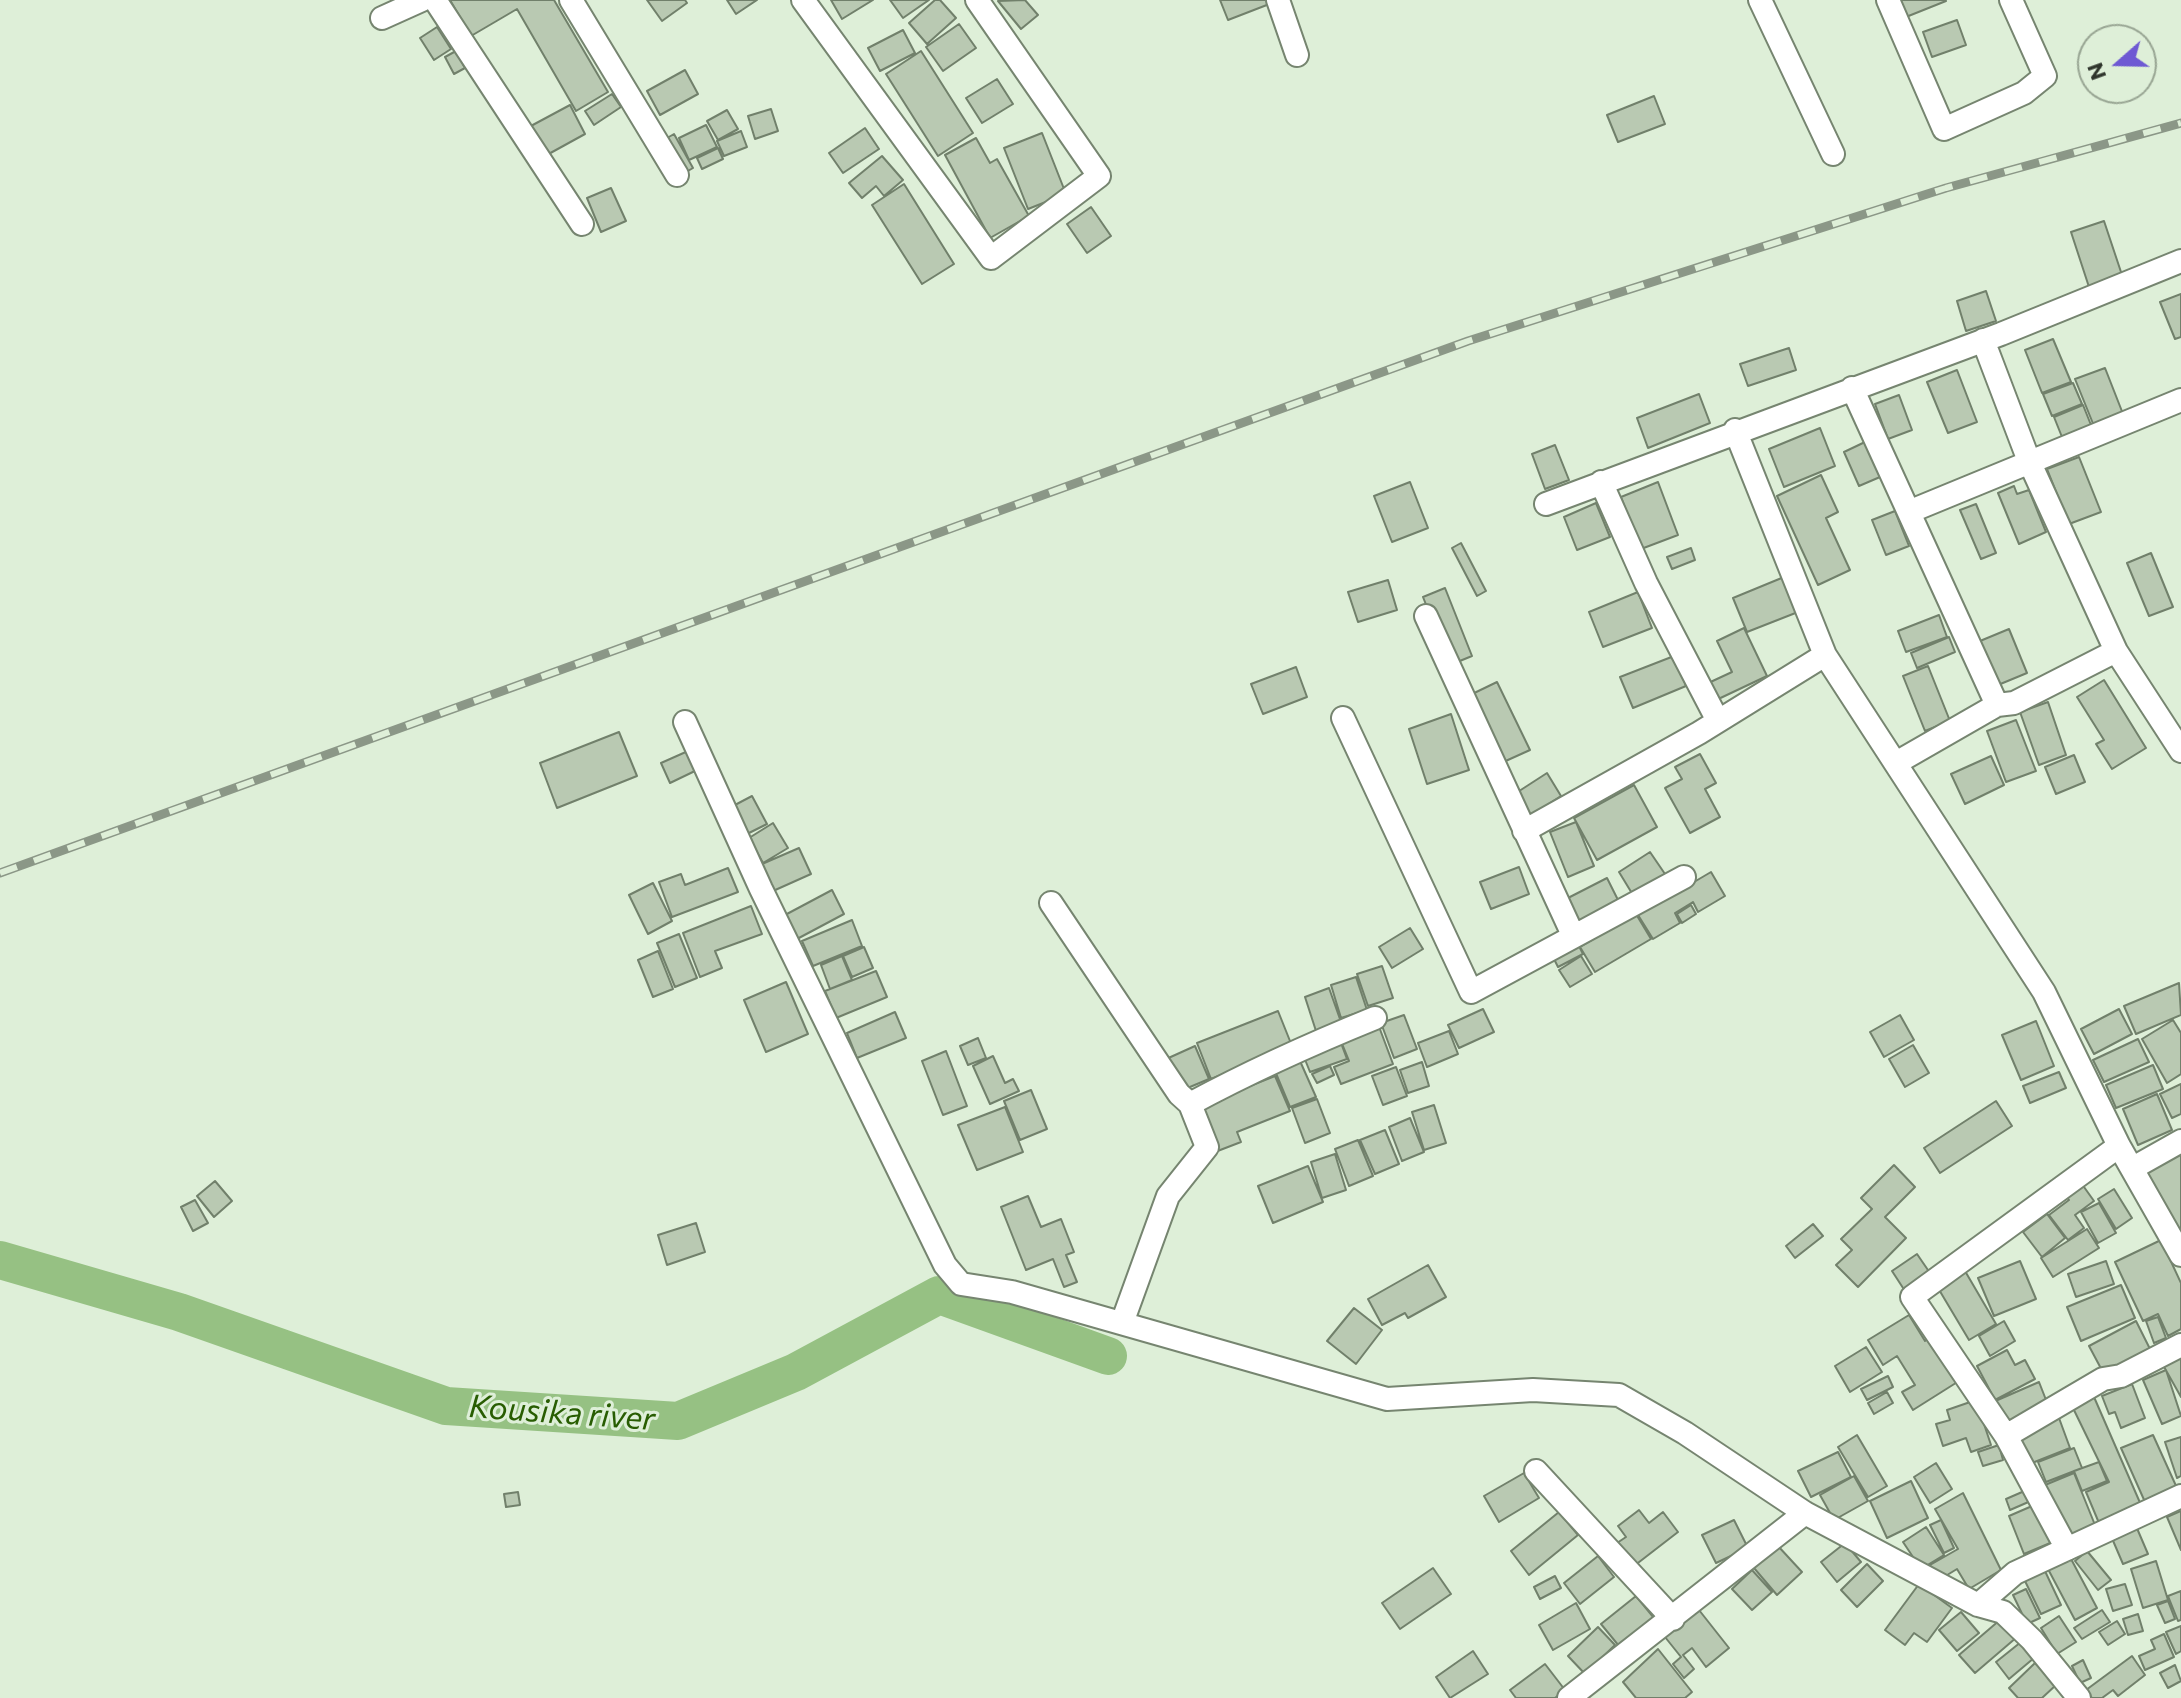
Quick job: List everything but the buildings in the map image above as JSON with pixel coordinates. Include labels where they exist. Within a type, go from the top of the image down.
[{"type":"street","points":[[382,18],[422,0]]},
{"type":"street","points":[[435,0],[582,224]]},
{"type":"street","points":[[571,0],[677,175]]},
{"type":"street","points":[[803,0],[991,258],[1099,176],[977,0]]},
{"type":"street","points":[[1278,0],[1297,55]]},
{"type":"street","points":[[1760,0],[1833,154]]},
{"type":"street","points":[[1888,0],[1944,129],[2024,93],[2045,76],[2011,0]]},
{"type":"street","points":[[1546,504],[1735,430],[1983,340],[2181,261]]},
{"type":"street","points":[[1983,340],[2029,461],[2116,651],[2181,751]]},
{"type":"street","points":[[1852,388],[1911,511],[1997,705]]},
{"type":"street","points":[[1911,511],[2181,400]]},
{"type":"street","points":[[1735,430],[1825,655],[2044,992],[2119,1146],[2181,1255]]},
{"type":"street","points":[[1601,482],[1646,583],[1718,721]]},
{"type":"street","points":[[1426,616],[1573,935]]},
{"type":"street","points":[[1896,763],[1997,705],[2014,703],[2116,651]]},
{"type":"street","points":[[1524,831],[1718,721],[1825,655]]},
{"type":"street","points":[[1343,718],[1471,992],[1684,877]]},
{"type":"street","points":[[685,722],[761,889],[945,1265],[961,1284],[1012,1292],[1387,1399],[1533,1390],[1619,1395],[1685,1433],[1805,1513],[1978,1605],[2003,1612],[2032,1640],[2079,1698]]},
{"type":"street","points":[[1051,903],[1179,1094],[1190,1104],[1207,1147],[1168,1196],[1122,1323]]},
{"type":"street","points":[[1190,1104],[1277,1058],[1295,1056],[1312,1044],[1375,1018]]},
{"type":"street","points":[[2133,1168],[2181,1141]]},
{"type":"street","points":[[2067,1549],[2006,1436],[1912,1297],[2119,1146]]},
{"type":"street","points":[[2006,1436],[2103,1379],[2121,1376],[2181,1345]]},
{"type":"street","points":[[1536,1471],[1673,1619]]},
{"type":"street","points":[[1978,1605],[2015,1573],[2181,1496]]},
{"type":"street","points":[[1569,1698],[1805,1513]]},
{"type":"waterway","name":"Kousika river","points":[[0,1260],[179,1312],[446,1406],[678,1421],[796,1372],[939,1295],[1108,1356]]},
{"type":"railway","points":[[0,873],[1468,341],[1946,188],[2181,123]]}]
